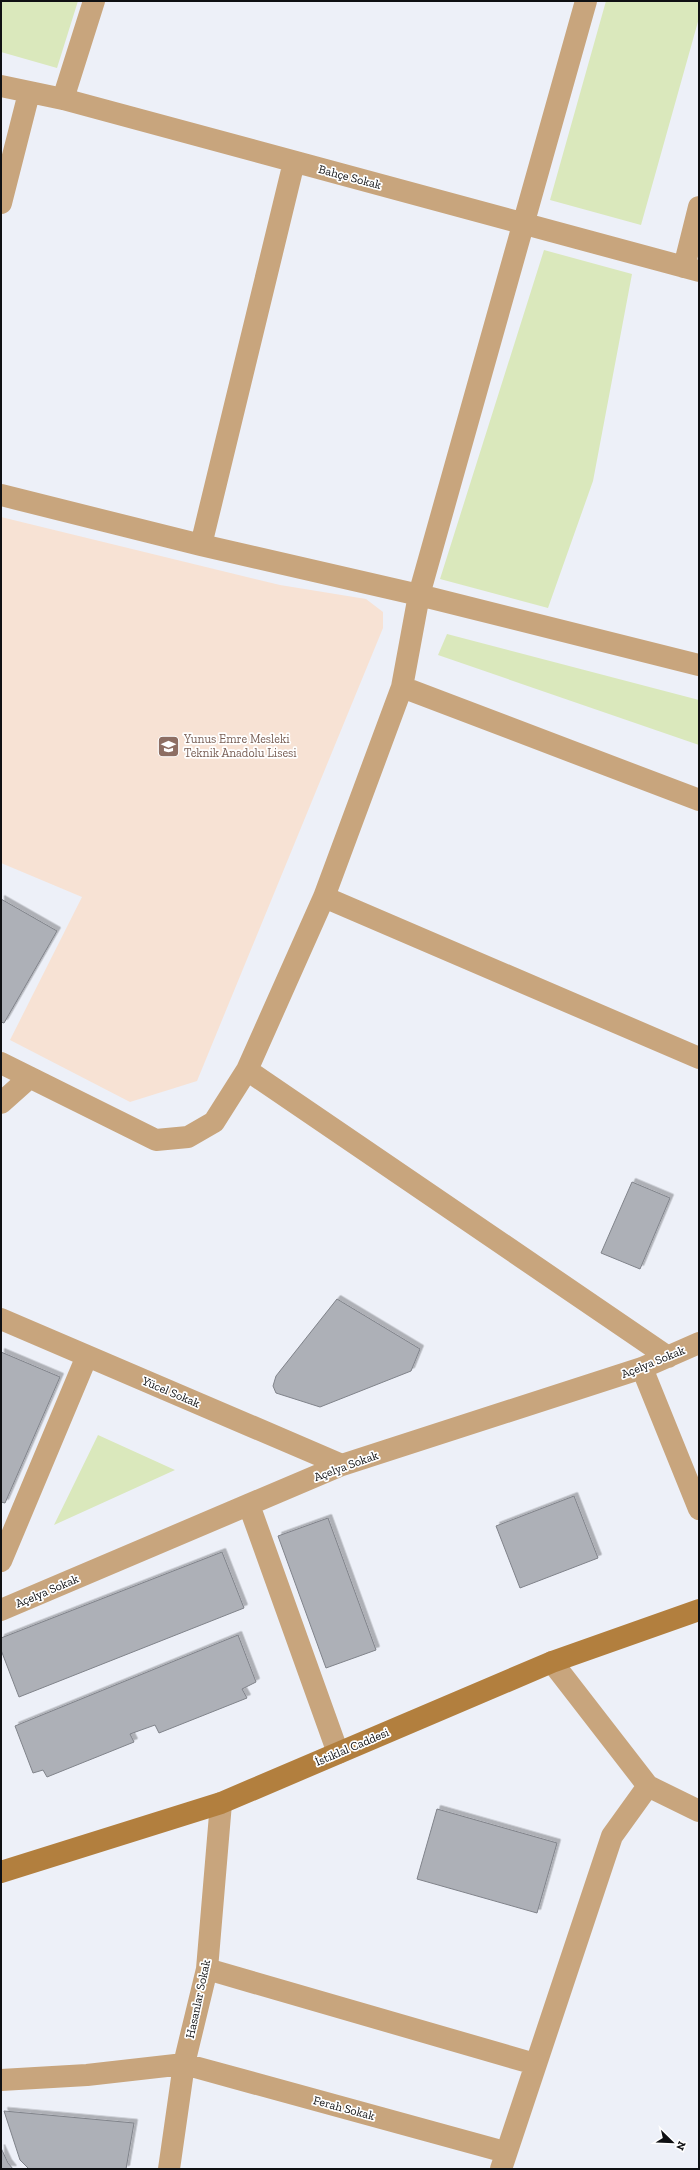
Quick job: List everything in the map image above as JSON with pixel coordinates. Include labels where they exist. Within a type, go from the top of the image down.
[{"type":"main road","name":"İstiklal Caddesi","points":[[1,1872],[221,1803],[552,1662],[699,1610]]},
{"type":"street","points":[[63,99],[94,1]]},
{"type":"street","points":[[1,1063],[156,1140],[188,1137],[214,1122],[247,1070],[324,898],[402,687],[419,595],[586,1]]},
{"type":"street","name":"Bahçe Sokak","points":[[1,86],[63,99],[692,269]]},
{"type":"street","points":[[1,203],[29,93]]},
{"type":"street","points":[[201,545],[294,162]]},
{"type":"street","points":[[692,269],[699,207]]},
{"type":"street","points":[[1,495],[201,545],[419,595],[699,665]]},
{"type":"street","points":[[402,687],[699,800]]},
{"type":"street","points":[[324,898],[699,1058]]},
{"type":"street","points":[[247,1070],[668,1357]]},
{"type":"street","points":[[1,1103],[29,1078]]},
{"type":"street","name":"Yücel Sokak","points":[[1,1319],[342,1465]]},
{"type":"street","name":"Açelya Sokak","points":[[1,1610],[342,1465],[642,1368],[699,1343]]},
{"type":"street","points":[[1,1561],[87,1356]]},
{"type":"street","points":[[642,1368],[699,1509]]},
{"type":"street","points":[[249,1505],[338,1753]]},
{"type":"street","points":[[552,1662],[648,1786],[699,1811]]},
{"type":"street","points":[[503,2161],[612,1836],[648,1786]]},
{"type":"street","name":"Hasanlar Sokak","points":[[169,2169],[184,2064],[207,1969],[221,1803]]},
{"type":"street","points":[[207,1969],[535,2064]]},
{"type":"street","points":[[1,2080],[87,2075],[184,2064]]},
{"type":"street","name":"Ferah Sokak","points":[[184,2064],[503,2161]]},
{"type":"shaded area","name":"Yunus Emre Mesleki Teknik Anadolu Lisesi","points":[[1,517],[280,585],[366,599],[383,612],[383,628],[197,1081],[130,1102],[10,1040],[82,897],[1,863]]},
{"type":"green space","points":[[1,1],[78,1],[57,68],[1,52]]},
{"type":"green space","points":[[606,1],[699,1],[699,18],[641,225],[550,200]]},
{"type":"green space","points":[[544,250],[632,274],[593,481],[548,608],[440,579]]},
{"type":"green space","points":[[447,634],[699,700],[699,745],[438,655]]},
{"type":"green space","points":[[98,1435],[175,1470],[54,1525]]},
{"type":"building","points":[[1,899],[57,931],[4,1023],[1,1022]]},
{"type":"building","points":[[632,1182],[670,1198],[640,1269],[601,1253]]},
{"type":"building","points":[[337,1299],[420,1349],[411,1371],[320,1407],[276,1393],[273,1386],[276,1376]]},
{"type":"building","points":[[1,1352],[60,1377],[5,1503],[1,1502]]},
{"type":"building","points":[[574,1496],[598,1558],[520,1588],[496,1526]]},
{"type":"building","points":[[328,1518],[376,1650],[326,1668],[278,1536]]},
{"type":"building","points":[[222,1552],[244,1608],[19,1697],[1,1650],[1,1638]]},
{"type":"building","points":[[238,1635],[256,1682],[242,1689],[247,1698],[159,1733],[155,1725],[130,1734],[134,1742],[47,1777],[43,1770],[33,1773],[15,1726]]},
{"type":"building","points":[[437,1809],[557,1843],[537,1913],[417,1879]]},
{"type":"building","points":[[4,2111],[134,2123],[126,2169],[29,2169],[20,2160]]},
{"type":"building","points":[[1,2148],[8,2163],[13,2169],[1,2169]]},
{"type":"place","name":"Yunus Emre Mesleki Teknik Anadolu Lisesi","points":[[168,746]]}]
